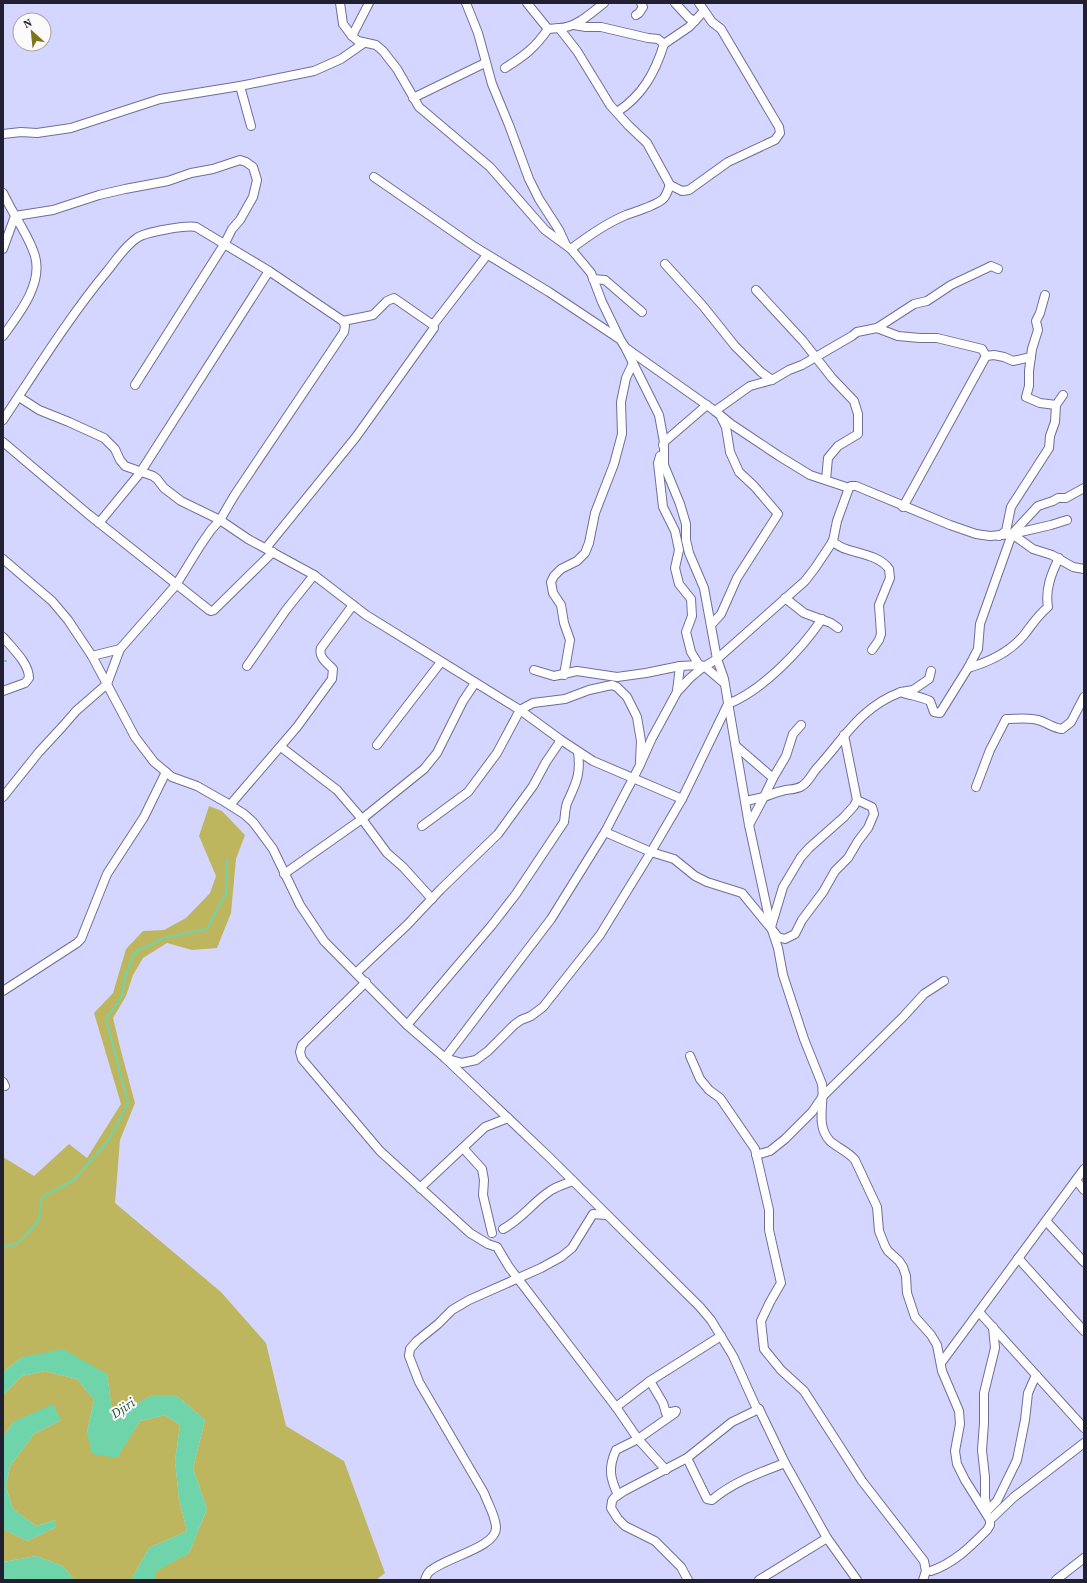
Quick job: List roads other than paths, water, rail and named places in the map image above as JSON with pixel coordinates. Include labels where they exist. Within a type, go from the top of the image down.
[{"type":"street","points":[[340,3],[343,24],[352,36],[358,41],[376,45],[383,51],[397,70],[413,98],[427,116],[490,167],[545,230],[568,247],[591,273],[602,302],[659,415],[664,442],[664,465],[680,504],[686,524],[686,540],[689,553],[704,588],[717,659],[724,683],[736,746],[749,825],[771,927],[804,1039],[822,1084],[822,1118],[825,1133],[832,1143],[852,1156],[855,1160],[877,1208],[879,1231],[885,1246],[903,1267],[906,1276],[908,1299],[915,1317],[934,1340],[937,1346],[942,1371],[959,1411],[960,1424],[955,1451],[957,1464],[965,1480],[988,1514]]},
{"type":"street","points":[[352,36],[369,3]]},
{"type":"street","points":[[466,3],[478,33],[492,84],[529,179],[539,199],[568,247]]},
{"type":"street","points":[[527,3],[548,29]]},
{"type":"street","points":[[548,29],[566,28],[574,25],[587,17],[604,3]]},
{"type":"street","points":[[636,15],[643,7],[641,3]]},
{"type":"street","points":[[675,3],[689,18],[695,21]]},
{"type":"street","points":[[559,28],[577,51],[610,105],[647,143],[670,185],[682,191],[689,190],[728,162],[776,140],[780,133],[779,127],[721,29],[712,22],[699,3]]},
{"type":"street","points":[[617,112],[641,92],[649,82],[664,44],[695,21],[704,11]]},
{"type":"street","points":[[574,25],[613,30],[658,39],[664,44]]},
{"type":"street","points":[[505,68],[525,56],[538,44],[548,29]]},
{"type":"street","points":[[3,134],[21,132],[37,133],[71,128],[160,99],[240,86],[314,71],[342,59],[364,43]]},
{"type":"street","points":[[413,98],[485,63]]},
{"type":"street","points":[[240,86],[251,126]]},
{"type":"street","points":[[15,216],[53,210],[99,195],[125,189],[168,182],[191,172],[213,169],[240,160],[253,167],[256,180],[253,197],[240,220],[232,229],[225,243],[135,385]]},
{"type":"street","points":[[374,177],[487,255],[549,292],[620,339]]},
{"type":"street","points":[[568,247],[626,215],[639,211],[663,199],[670,185]]},
{"type":"street","points":[[3,193],[27,236],[35,256],[36,276],[32,289],[23,306],[3,336]]},
{"type":"street","points":[[3,249],[15,216]]},
{"type":"street","points":[[3,420],[85,298],[132,241],[139,236],[190,226],[196,227],[225,243],[269,271],[343,321],[345,326],[344,332],[234,496],[220,520],[200,546],[176,586],[120,649],[107,684],[76,711],[25,768],[3,797]]},
{"type":"street","points":[[433,325],[487,255]]},
{"type":"street","points":[[665,264],[703,306],[735,346],[761,372],[772,380]]},
{"type":"street","points":[[718,413],[750,386],[772,380],[857,332],[877,328],[914,304],[927,301],[951,285],[987,268],[992,266],[998,269]]},
{"type":"street","points":[[99,523],[140,473],[269,271]]},
{"type":"street","points":[[593,278],[605,280],[642,312]]},
{"type":"street","points":[[756,290],[816,356],[832,378],[854,401],[858,414],[858,434],[849,441],[838,446],[828,458],[826,480]]},
{"type":"street","points":[[1045,295],[1036,321],[1038,330],[1031,357],[1029,386],[1026,397],[1040,403],[1056,405]]},
{"type":"street","points":[[3,442],[176,586],[211,611],[270,550],[434,331],[433,325],[394,298],[387,301],[373,316],[343,321]]},
{"type":"street","points":[[877,328],[898,336],[937,338],[982,349],[986,356]]},
{"type":"street","points":[[625,347],[737,428],[806,473],[849,488],[851,486],[856,486],[903,507],[920,512],[976,534],[998,536],[1012,534],[1067,520]]},
{"type":"street","points":[[986,356],[994,355],[1013,361],[1031,357]]},
{"type":"street","points":[[903,507],[986,356]]},
{"type":"street","points":[[564,674],[570,640],[564,623],[561,605],[553,593],[551,582],[554,576],[562,569],[577,561],[585,553],[595,513],[614,464],[622,434],[621,402],[626,378],[633,363]]},
{"type":"street","points":[[998,536],[1006,531],[1011,507],[1049,448],[1050,436],[1055,422],[1056,405],[1064,395]]},
{"type":"street","points":[[18,397],[39,410],[82,427],[104,438],[115,449],[122,464],[140,473],[153,476],[168,492],[180,501],[220,520],[248,539],[314,575],[353,605],[440,662],[520,710],[578,752],[593,761],[632,779],[682,799]]},
{"type":"street","points":[[706,405],[664,442],[658,463],[663,507],[675,531],[679,550],[675,568],[679,584],[691,599],[692,616],[686,632],[691,652],[702,666],[724,683]]},
{"type":"street","points":[[711,625],[721,614],[737,578],[778,514],[754,486],[739,472],[730,452],[726,427],[718,413]]},
{"type":"street","points":[[835,483],[845,497]]},
{"type":"street","points":[[445,1058],[541,934],[605,832],[677,692],[702,666],[717,659],[806,580],[832,542],[849,488]]},
{"type":"street","points":[[901,692],[908,695],[920,696],[930,701],[934,712],[940,713],[978,649],[980,624],[1012,534],[1038,506],[1058,498],[1066,498],[1084,488]]},
{"type":"street","points":[[1012,534],[1033,549],[1059,558],[1073,567],[1084,569]]},
{"type":"street","points":[[832,542],[846,549],[883,562],[890,569],[890,578],[879,605],[880,640],[872,650]]},
{"type":"street","points":[[968,668],[984,663],[1006,651],[1023,636],[1038,615],[1048,607],[1046,596],[1059,558]]},
{"type":"street","points":[[3,559],[52,601],[68,620],[92,656],[135,737],[154,762],[172,777],[208,792],[244,814],[264,835],[273,849],[300,906],[324,940],[407,1025],[445,1058],[573,1181],[687,1294],[711,1320],[733,1356],[756,1407],[759,1409],[785,1463],[827,1538],[857,1580]]},
{"type":"street","points":[[247,666],[286,610],[314,575]]},
{"type":"street","points":[[785,598],[804,613],[822,619],[838,628]]},
{"type":"street","points":[[230,805],[298,727],[332,679],[333,669],[320,656],[321,648],[353,605]]},
{"type":"street","points":[[445,1058],[462,1063],[476,1060],[488,1051],[514,1025],[531,1016],[543,1007],[600,934],[651,852],[682,799],[728,704],[741,699],[771,676],[801,646],[822,619]]},
{"type":"street","points":[[3,637],[25,664],[29,673],[29,678],[25,683],[3,691]]},
{"type":"street","points":[[92,656],[120,649]]},
{"type":"street","points":[[377,745],[440,662]]},
{"type":"street","points":[[534,670],[554,676],[577,671],[617,677],[646,674],[680,666],[702,666]]},
{"type":"street","points":[[677,692],[680,666]]},
{"type":"street","points":[[746,801],[764,797],[783,790],[802,787],[844,735],[875,704],[901,692],[913,690],[929,679],[932,671]]},
{"type":"street","points":[[284,874],[362,819],[412,780],[432,761],[463,701],[475,683]]},
{"type":"street","points":[[422,826],[463,797],[476,783],[497,753],[520,710],[533,703],[565,699],[589,690],[612,685],[623,692],[627,697],[637,718],[641,741],[639,767]]},
{"type":"street","points":[[976,787],[990,750],[1006,719],[1027,718],[1040,720],[1053,727],[1062,729],[1071,722],[1084,696]]},
{"type":"street","points":[[749,825],[786,756],[793,734],[801,725]]},
{"type":"street","points":[[771,927],[783,887],[801,857],[844,817],[854,806],[857,800],[844,735]]},
{"type":"street","points":[[356,973],[407,925],[489,843],[533,786],[546,762],[561,740]]},
{"type":"street","points":[[736,746],[773,778]]},
{"type":"street","points":[[281,747],[330,784],[362,819],[387,854],[403,867],[432,899]]},
{"type":"street","points":[[407,1025],[492,925],[516,894],[564,822],[566,808],[576,785],[579,773],[578,752]]},
{"type":"street","points":[[3,991],[81,939],[107,874],[144,817],[166,772]]},
{"type":"street","points":[[605,832],[651,852],[679,862],[695,876],[707,882],[742,893],[778,937],[786,939],[795,934],[802,920],[823,892],[835,871],[848,858],[868,828],[874,814],[872,807],[857,800]]},
{"type":"street","points":[[756,1155],[770,1151],[785,1139],[812,1112],[823,1096],[903,1017],[924,994],[944,980]]},
{"type":"street","points":[[366,982],[302,1045],[300,1052],[302,1058],[380,1151],[470,1233],[496,1247],[616,1407],[638,1439],[666,1470]]},
{"type":"street","points":[[690,1056],[700,1079],[709,1090],[720,1098],[755,1149],[769,1210],[769,1230],[781,1282],[761,1322],[764,1349],[781,1370],[804,1391],[862,1481],[924,1560],[926,1571],[923,1580]]},
{"type":"street","points":[[420,1188],[485,1127],[508,1118]]},
{"type":"street","points":[[463,1148],[482,1169],[484,1180],[483,1195],[492,1233]]},
{"type":"street","points":[[941,1363],[1084,1169]]},
{"type":"street","points":[[1076,1180],[1084,1190]]},
{"type":"street","points":[[503,1229],[512,1224],[548,1192],[573,1181]]},
{"type":"street","points":[[425,1580],[428,1572],[440,1564],[487,1543],[494,1536],[496,1528],[492,1512],[484,1494],[419,1382],[409,1356],[410,1350],[416,1342],[452,1310],[469,1300],[541,1268],[566,1253],[572,1248],[593,1214],[606,1215]]},
{"type":"street","points":[[1046,1221],[1084,1262]]},
{"type":"street","points":[[1018,1258],[1084,1331]]},
{"type":"street","points":[[979,1312],[1084,1428]]},
{"type":"street","points":[[931,1571],[944,1566],[958,1557],[987,1530],[990,1525],[985,1498],[985,1477],[982,1450],[984,1393],[995,1348],[993,1327]]},
{"type":"street","points":[[616,1407],[650,1381],[721,1336]]},
{"type":"street","points":[[988,1514],[997,1501],[1017,1460],[1025,1420],[1028,1393],[1036,1375]]},
{"type":"street","points":[[618,1495],[611,1480],[610,1474],[617,1449],[638,1439],[676,1413],[676,1411],[666,1413],[663,1403],[650,1381]]},
{"type":"street","points":[[688,1580],[681,1567],[660,1545],[625,1526],[618,1519],[611,1508],[611,1504],[614,1498],[618,1495],[687,1458],[732,1422],[759,1409]]},
{"type":"street","points":[[988,1514],[1014,1497],[1084,1443]]},
{"type":"street","points":[[687,1458],[707,1499],[710,1500],[748,1477],[785,1463]]},
{"type":"street","points":[[759,1580],[827,1538]]},
{"type":"street","points":[[1056,1580],[1084,1558]]},
{"type":"waterway","points":[[3,1247],[18,1243],[38,1222],[42,1197],[74,1180],[108,1141],[128,1103],[106,1019],[122,996],[125,976],[135,952],[165,938],[207,929],[226,893],[227,860]]},
{"type":"water label","name":"Djiri","points":[[123,1408]]}]
